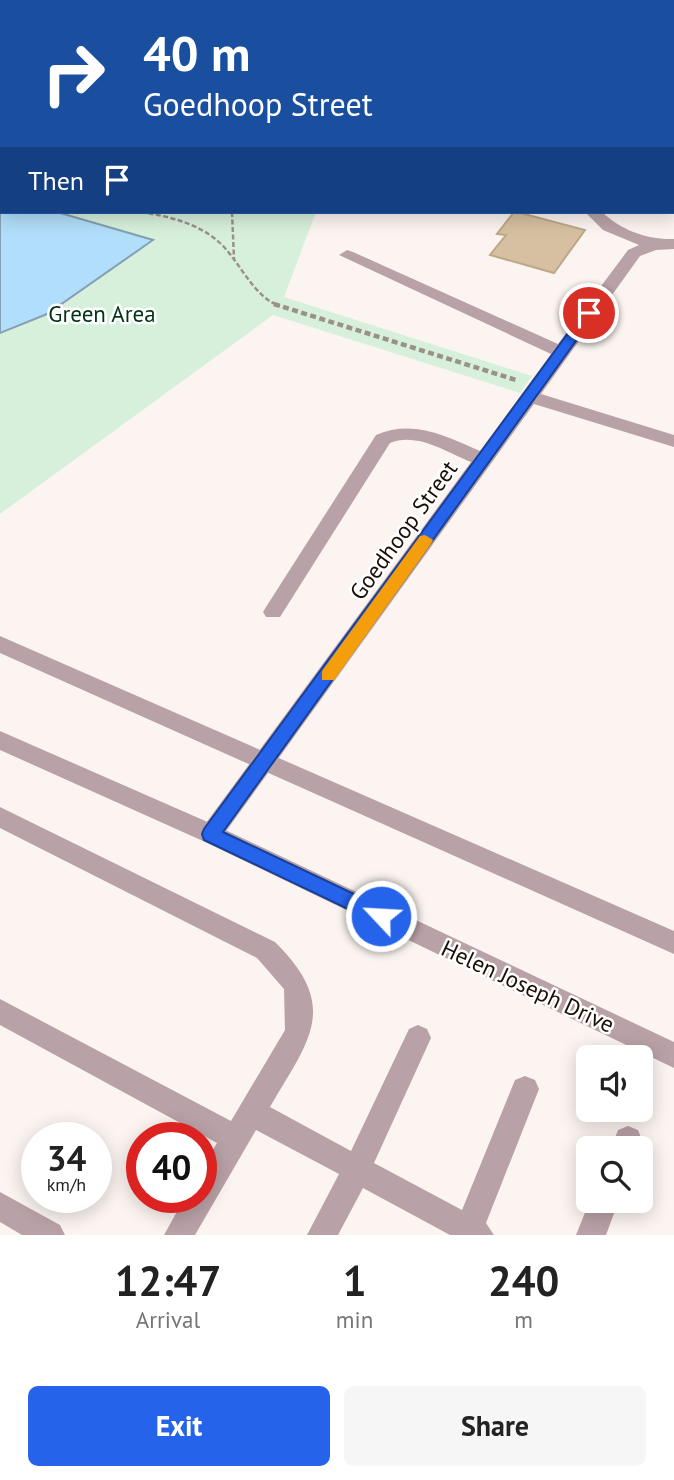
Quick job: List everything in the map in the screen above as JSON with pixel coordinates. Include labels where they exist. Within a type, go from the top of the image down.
[{"type":"street","points":[[595,214],[609,227],[653,245],[674,244]]},
{"type":"street","name":"Goedhoop Street","points":[[211,834],[266,762],[559,352],[634,253],[653,245]]},
{"type":"street","points":[[347,256],[456,302],[559,352]]},
{"type":"street","points":[[533,391],[674,441]]},
{"type":"street","points":[[273,612],[383,439],[391,433],[417,434],[483,460]]},
{"type":"street","points":[[0,644],[674,943]]},
{"type":"street","name":"Helen Joseph Drive","points":[[0,740],[211,834],[674,1055]]},
{"type":"street","points":[[0,817],[266,950],[289,973],[301,994],[298,1033],[179,1235]]},
{"type":"street","points":[[0,1011],[237,1139]]},
{"type":"street","points":[[322,1235],[357,1169],[418,1038]]},
{"type":"street","points":[[253,1112],[472,1233],[525,1089]]},
{"type":"street","points":[[0,1206],[50,1235]]},
{"type":"street","points":[[591,1235],[600,1213]]},
{"type":"path","points":[[151,214],[187,221],[205,231],[234,260],[261,294],[274,304],[533,391]]},
{"type":"path","points":[[232,214],[234,260]]},
{"type":"green space","name":"Green Area","points":[[0,214],[315,214],[284,297],[532,376],[520,393],[273,315],[0,514]]},
{"type":"water","points":[[0,214],[64,214],[153,240],[47,314],[0,333]]},
{"type":"building","points":[[512,214],[525,214],[585,230],[554,273],[490,255],[506,235],[497,234]]},
{"type":"slow traffic","points":[[328,675],[425,540]]},
{"type":"route","points":[[381,916],[211,834],[266,762],[589,313]]}]
